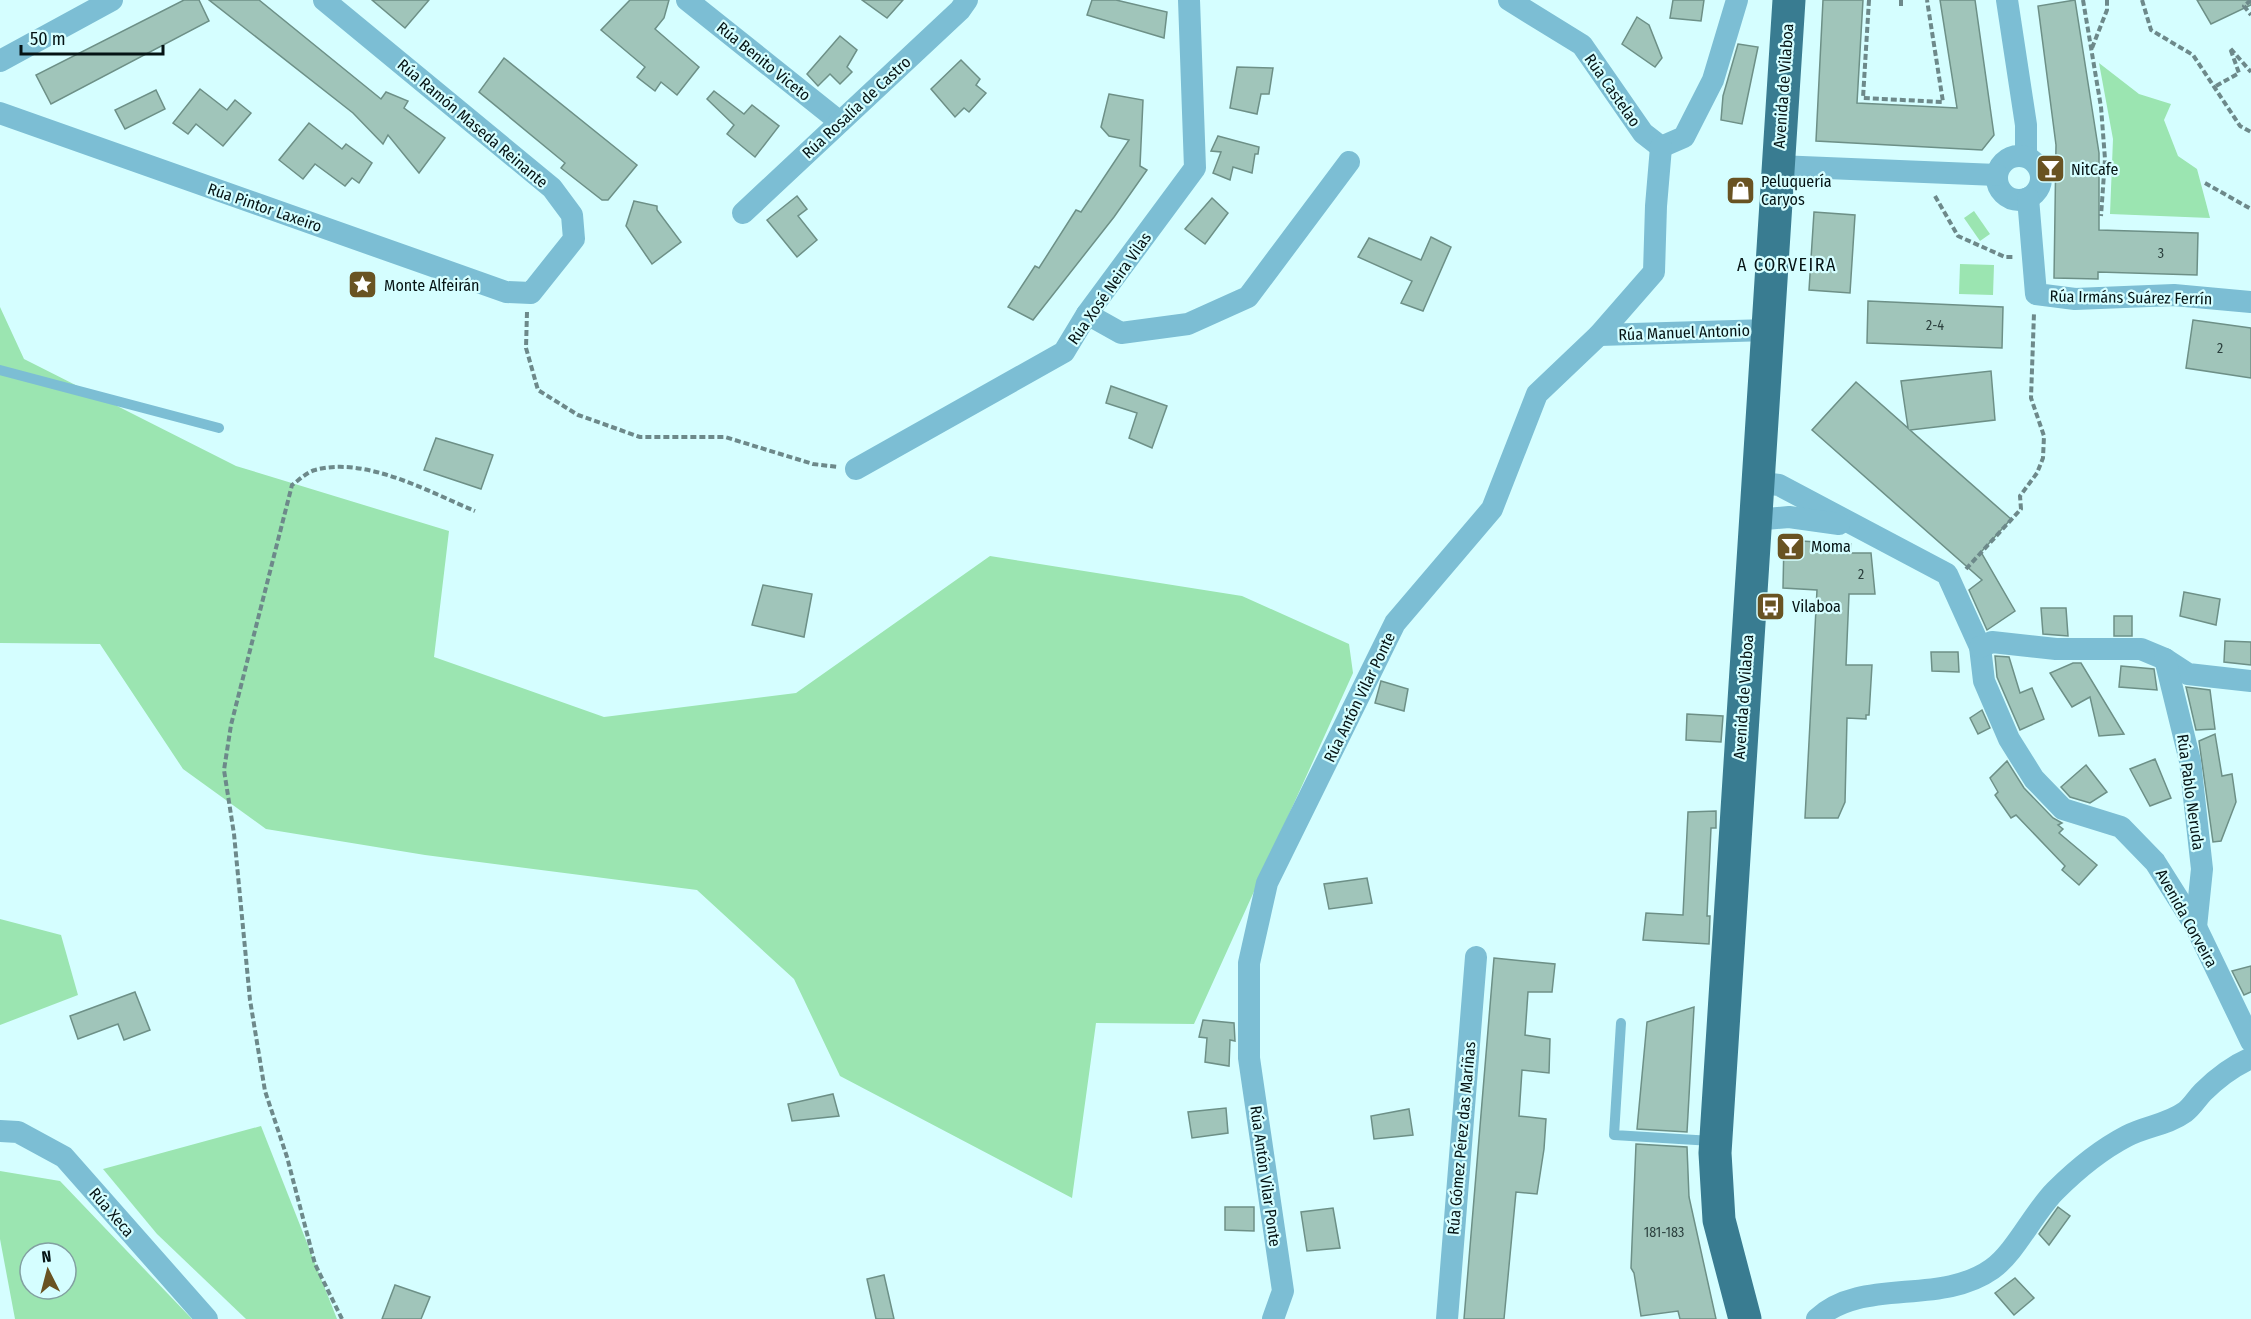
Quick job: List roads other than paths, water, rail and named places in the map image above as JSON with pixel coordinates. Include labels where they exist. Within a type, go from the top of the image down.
[{"type":"highway","name":"Avenida de Vilaboa","points":[[1744,1319],[1719,1220],[1715,1180],[1715,1141],[1789,0]]},
{"type":"street","points":[[0,61],[112,0]]},
{"type":"street","name":"Rúa Ramón Maseda Reinante","points":[[324,0],[552,188],[572,215],[574,239],[531,293]]},
{"type":"street","name":"Rúa Benito Viceto","points":[[687,0],[840,122]]},
{"type":"street","name":"Rúa Rosalía de Castro","points":[[743,213],[960,10],[967,0]]},
{"type":"street","name":"Rúa Xosé Neira Vilas","points":[[856,469],[1064,352],[1087,314],[1195,168],[1189,0]]},
{"type":"street","name":"Rúa Castelao","points":[[1509,0],[1582,45],[1643,133],[1661,147]]},
{"type":"street","points":[[1661,147],[1684,137],[1713,80],[1737,0]]},
{"type":"street","points":[[2007,0],[2026,125],[2026,156]]},
{"type":"street","name":"Rúa Pintor Laxeiro","points":[[0,113],[506,292],[531,293]]},
{"type":"street","name":"Rúa Antón Vilar Ponte","points":[[1273,1319],[1283,1291],[1249,1058],[1249,963],[1267,883],[1395,623],[1492,509],[1537,394],[1599,335],[1654,272],[1661,147]]},
{"type":"street","points":[[2026,156],[2039,168],[2040,186],[2028,198],[2014,199],[2003,193],[1996,175],[1999,167],[2010,157],[2026,156]]},
{"type":"street","points":[[1087,314],[1121,333],[1188,324],[1248,297],[1349,162]]},
{"type":"street","points":[[1777,166],[1996,175]]},
{"type":"street","name":"Rúa Irmáns Suárez Ferrín","points":[[2028,198],[2036,294],[2075,299],[2174,295],[2251,302]]},
{"type":"street","name":"Rúa Manuel Antonio","points":[[1599,335],[1768,330]]},
{"type":"street","name":"Avenida Corveira","points":[[1756,482],[1779,485],[1947,574],[1980,647],[1984,681],[2009,739],[2034,779],[2063,809],[2121,826],[2155,862],[2196,927],[2251,1041]]},
{"type":"street","points":[[1789,517],[1799,511],[1801,504],[1796,494]]},
{"type":"street","name":"Avenida Corveira","points":[[1754,520],[1789,517],[1822,520],[1864,530]]},
{"type":"street","points":[[1980,647],[1992,642],[2056,649],[2141,649],[2165,659],[2188,674],[2251,681]]},
{"type":"street","name":"Rúa Pablo Neruda","points":[[2165,659],[2190,760],[2202,869],[2196,927]]},
{"type":"street","name":"Rúa Gómez Pérez das Mariñas","points":[[1447,1319],[1476,957]]},
{"type":"street","points":[[1817,1319],[1827,1309],[1857,1297],[1955,1286],[1994,1268],[2052,1193],[2089,1160],[2126,1136],[2170,1122],[2188,1111],[2217,1079],[2251,1058]]},
{"type":"street","name":"Rúa Xeca","points":[[0,1131],[18,1132],[64,1157],[207,1319]]},
{"type":"lane","points":[[0,370],[219,428]]},
{"type":"lane","points":[[1621,1023],[1614,1135],[1715,1141]]},
{"type":"place","name":"NitCafe","points":[[2050,169]]},
{"type":"place","name":"Peluquería Caryos","points":[[1740,190]]},
{"type":"place","name":"Monte Alfeirán","points":[[363,285]]},
{"type":"place","name":"Moma","points":[[1790,546]]},
{"type":"place","name":"Vilaboa","points":[[1771,606]]},
{"type":"district","name":"A CORVEIRA","points":[[1787,265]]}]
